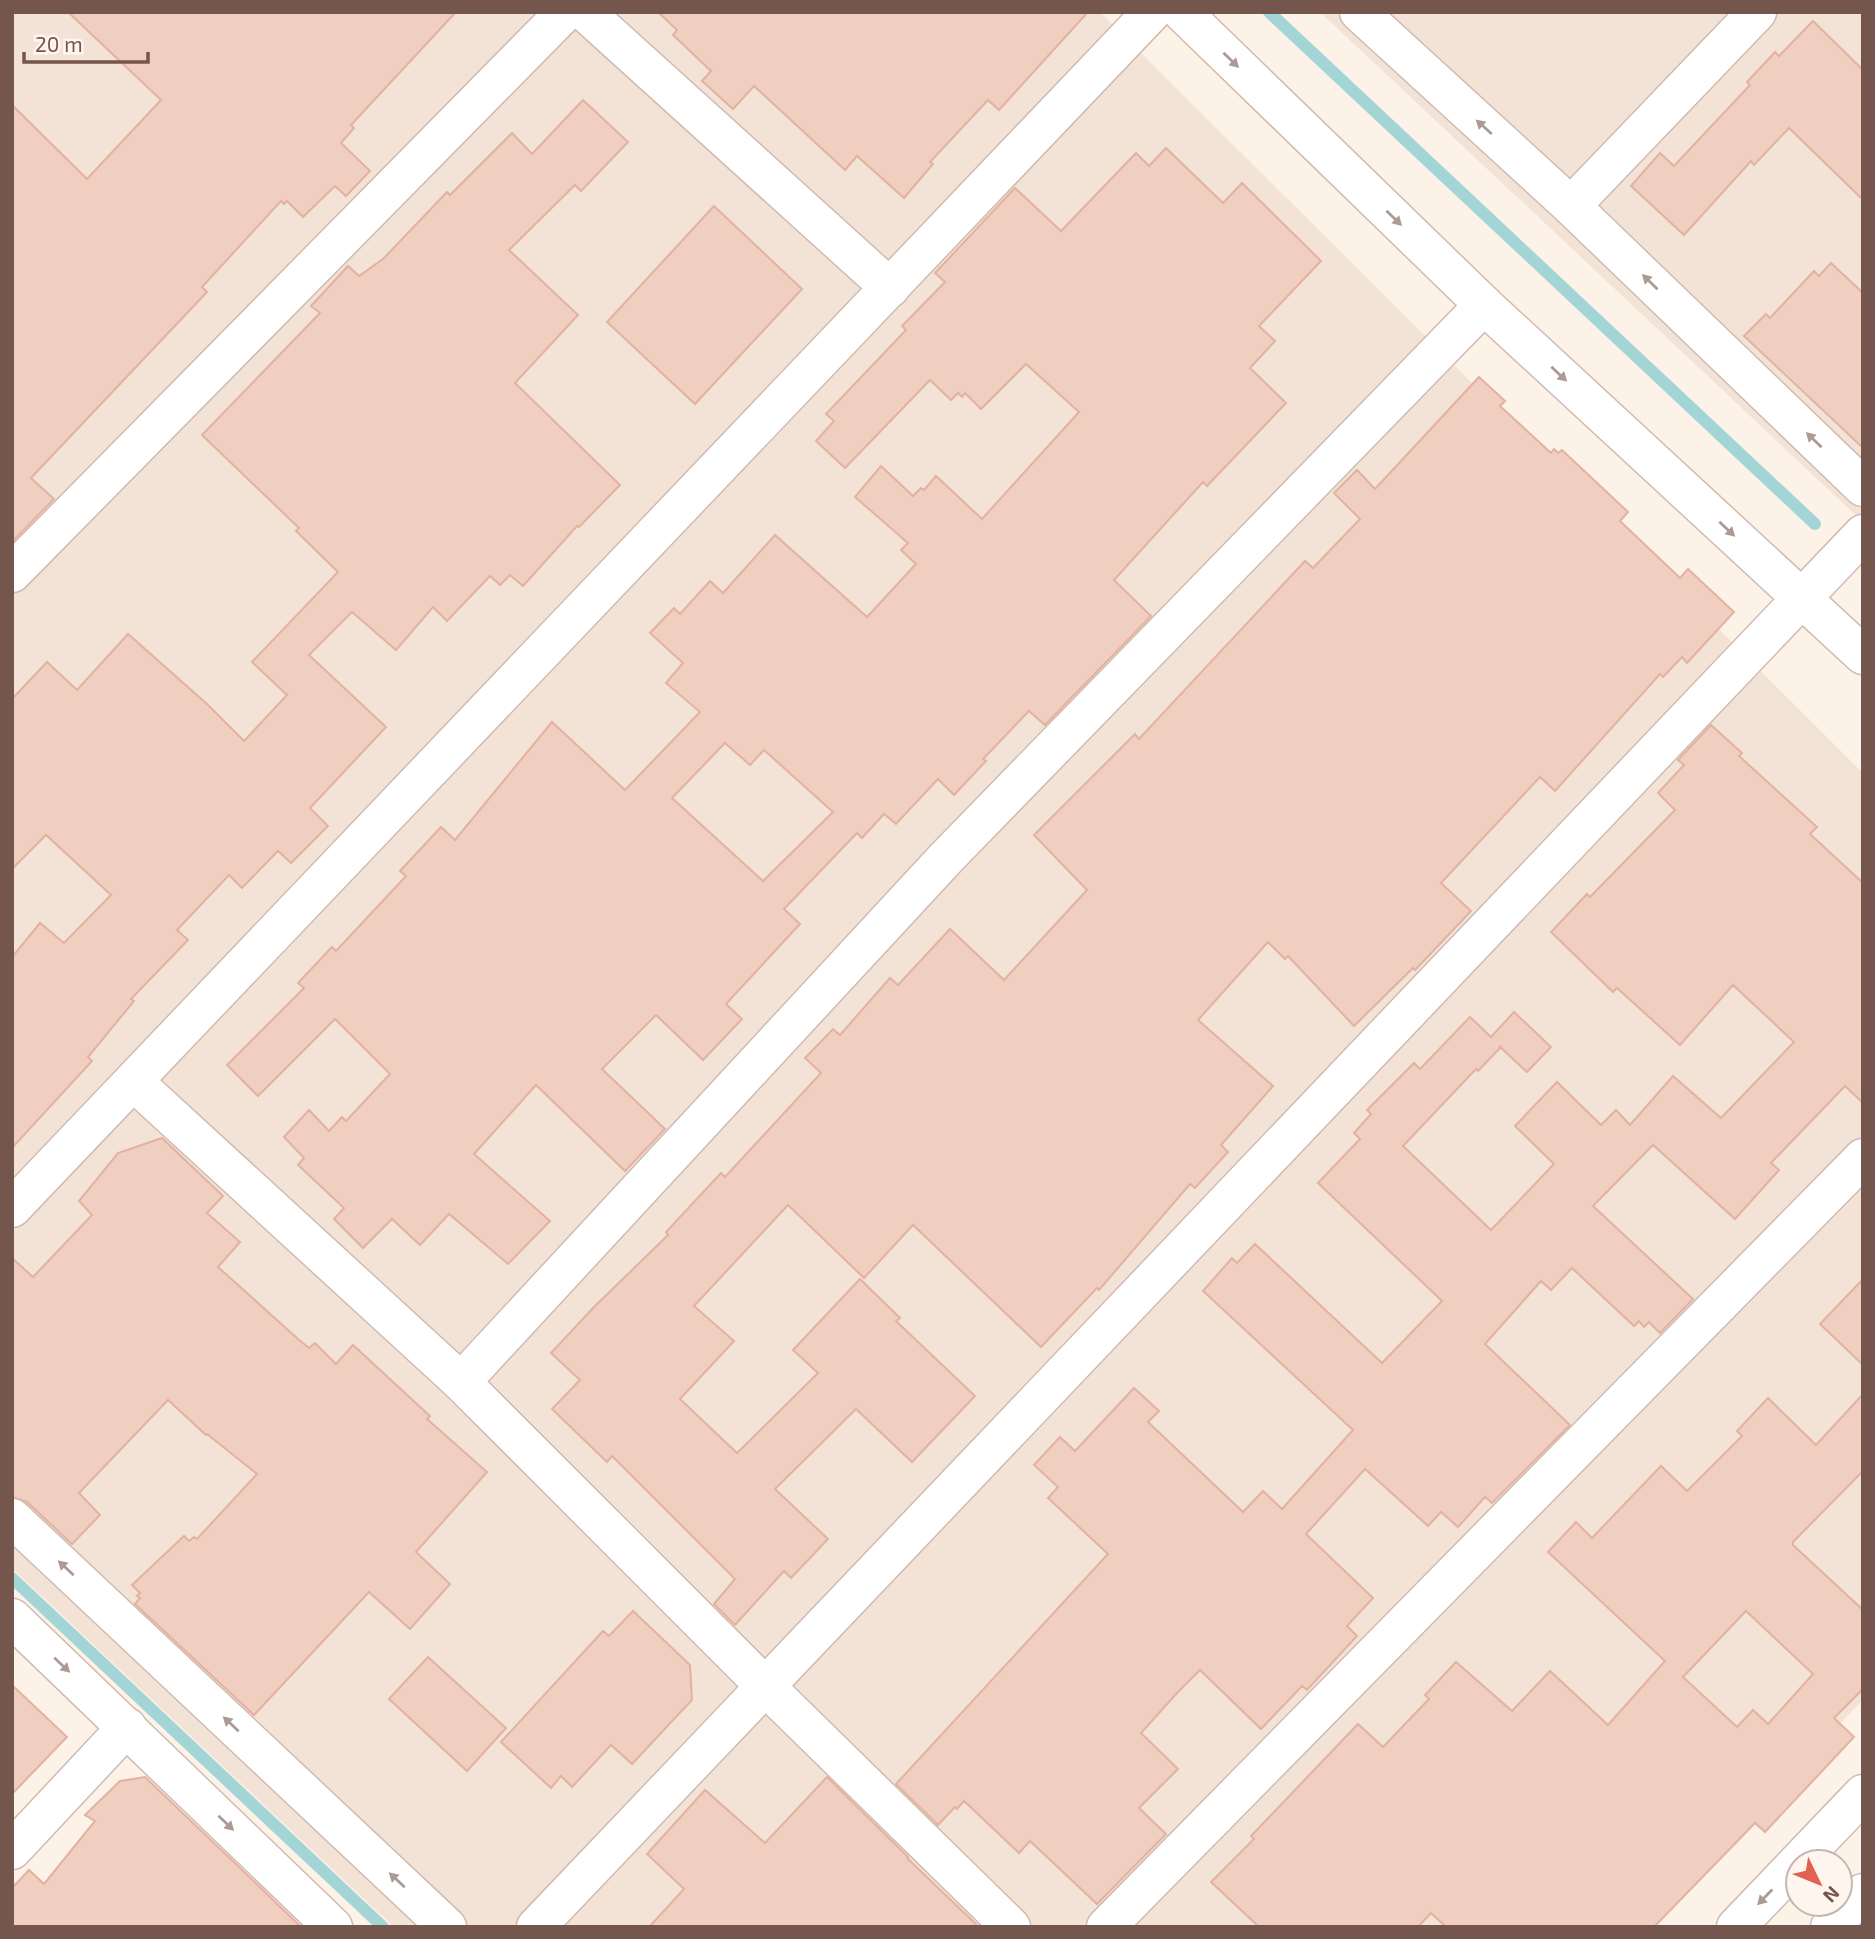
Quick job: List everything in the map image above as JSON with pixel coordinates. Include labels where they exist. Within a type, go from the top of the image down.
[{"type":"street","points":[[12,573],[565,12]]},
{"type":"street","points":[[585,12],[890,288]]},
{"type":"street","points":[[12,1208],[1152,12]]},
{"type":"street","points":[[1182,12],[1484,304],[1863,655]]},
{"type":"street","points":[[1359,12],[1571,206],[1863,487]]},
{"type":"street","points":[[1571,206],[1757,12]]},
{"type":"street","points":[[461,1382],[956,848],[1484,304]]},
{"type":"street","points":[[536,1927],[1863,534]]},
{"type":"street","points":[[134,1082],[461,1382],[765,1686],[1012,1927]]},
{"type":"street","points":[[1106,1927],[1863,1158]]},
{"type":"street","points":[[12,1518],[447,1927]]},
{"type":"street","points":[[12,1618],[333,1927]]},
{"type":"street","points":[[12,1850],[127,1727]]},
{"type":"street","points":[[1736,1927],[1863,1794]]},
{"type":"street","points":[[1830,1927],[1863,1893]]},
{"type":"shaded area","points":[[12,12],[1100,12],[1863,773],[1863,1700],[1646,1927],[394,1927],[12,1568]]},
{"type":"shaded area","points":[[1320,12],[1863,12],[1863,522]]},
{"type":"building","points":[[68,12],[456,12],[351,125],[354,128],[341,143],[370,171],[346,196],[335,186],[303,217],[287,201],[284,204],[281,201],[202,287],[207,292],[31,478],[54,499],[12,542],[12,105],[87,179],[161,100]]},
{"type":"building","points":[[658,12],[1088,12],[999,110],[988,100],[930,162],[933,164],[904,198],[857,156],[845,170],[754,86],[733,109],[702,81],[711,71],[673,35],[677,30]]},
{"type":"building","points":[[1813,21],[1863,70],[1863,200],[1789,128],[1754,165],[1751,161],[1684,235],[1631,186],[1660,153],[1674,166],[1750,85],[1747,82],[1775,52],[1779,56]]},
{"type":"building","points":[[583,100],[628,142],[581,191],[575,185],[509,250],[578,315],[515,383],[620,485],[579,527],[577,526],[523,586],[510,575],[500,585],[490,576],[447,621],[433,607],[396,650],[352,612],[309,655],[386,727],[310,808],[328,826],[291,863],[278,851],[242,888],[229,875],[177,930],[188,940],[131,999],[134,1001],[88,1057],[92,1061],[12,1148],[12,957],[40,923],[64,943],[111,895],[46,835],[12,869],[12,699],[47,662],[77,690],[128,634],[207,704],[244,741],[287,695],[252,662],[338,572],[296,531],[299,528],[202,435],[320,313],[311,306],[348,266],[359,276],[383,259],[447,192],[450,195],[512,133],[532,154]]},
{"type":"building","points":[[1166,148],[1223,203],[1242,183],[1321,261],[1259,326],[1275,341],[1250,368],[1286,403],[1207,486],[1203,482],[1114,580],[1151,616],[1045,725],[1029,711],[983,759],[986,761],[954,795],[938,779],[896,824],[884,814],[862,838],[857,833],[784,909],[800,924],[726,1004],[742,1019],[703,1060],[656,1015],[602,1069],[665,1129],[625,1171],[536,1085],[474,1154],[550,1221],[508,1264],[449,1214],[420,1245],[392,1219],[363,1248],[334,1219],[344,1208],[298,1165],[304,1158],[284,1137],[309,1110],[329,1131],[342,1117],[346,1121],[390,1074],[335,1019],[258,1096],[227,1065],[304,988],[298,983],[332,947],[336,951],[406,876],[400,871],[441,827],[455,840],[552,722],[625,790],[700,712],[666,683],[683,663],[650,633],[674,608],[680,614],[710,581],[723,593],[775,535],[867,617],[916,564],[901,550],[908,543],[855,497],[881,466],[913,496],[921,488],[924,490],[936,476],[982,519],[1079,412],[1026,364],[981,409],[965,393],[962,397],[958,393],[951,400],[930,380],[845,468],[816,441],[834,421],[826,414],[906,330],[902,326],[945,282],[935,273],[1015,188],[1061,231],[1136,153],[1149,166]],"holes":[[[725,743],[750,765],[764,750],[833,812],[763,881],[672,798]]]},
{"type":"building","points":[[714,206],[802,289],[695,404],[607,322]]},
{"type":"building","points":[[1831,263],[1863,293],[1863,448],[1744,336],[1766,314],[1770,318],[1814,271],[1819,276]]},
{"type":"building","points":[[1479,377],[1505,401],[1500,406],[1551,453],[1554,449],[1558,453],[1562,450],[1628,512],[1620,521],[1680,578],[1688,569],[1734,612],[1687,663],[1682,657],[1663,677],[1660,674],[1555,791],[1540,777],[1441,883],[1471,911],[1415,970],[1413,968],[1354,1026],[1288,956],[1285,959],[1268,942],[1198,1020],[1273,1086],[1221,1145],[1228,1152],[1195,1188],[1190,1184],[1099,1290],[1097,1288],[1041,1347],[913,1225],[864,1278],[788,1205],[694,1306],[734,1341],[680,1399],[737,1453],[818,1373],[793,1350],[860,1279],[900,1318],[896,1321],[975,1396],[912,1462],[856,1409],[775,1489],[828,1539],[791,1578],[784,1571],[735,1625],[714,1604],[735,1579],[612,1456],[607,1462],[552,1409],[580,1380],[551,1353],[668,1235],[666,1232],[721,1173],[725,1177],[821,1073],[805,1058],[833,1029],[840,1035],[890,978],[898,985],[950,929],[1004,980],[1087,890],[1034,835],[1135,734],[1139,739],[1305,561],[1313,568],[1360,519],[1334,493],[1357,470],[1375,489]]},
{"type":"building","points":[[1711,725],[1742,753],[1739,756],[1817,827],[1810,834],[1863,883],[1863,1103],[1845,1086],[1771,1163],[1779,1170],[1735,1219],[1653,1145],[1593,1206],[1693,1299],[1660,1333],[1649,1322],[1644,1327],[1639,1321],[1634,1326],[1572,1268],[1551,1290],[1541,1281],[1485,1344],[1570,1425],[1492,1503],[1485,1497],[1458,1527],[1441,1512],[1428,1526],[1365,1469],[1306,1534],[1373,1598],[1347,1626],[1357,1636],[1307,1690],[1302,1686],[1261,1729],[1200,1670],[1177,1693],[1141,1733],[1178,1769],[1139,1808],[1166,1834],[1097,1904],[1030,1841],[1019,1853],[964,1801],[938,1825],[896,1784],[1108,1554],[1048,1498],[1058,1487],[1034,1465],[1060,1437],[1075,1451],[1134,1388],[1159,1411],[1148,1422],[1243,1512],[1263,1491],[1282,1509],[1353,1430],[1203,1291],[1232,1258],[1237,1263],[1255,1244],[1382,1363],[1442,1301],[1318,1183],[1360,1139],[1354,1133],[1371,1114],[1367,1110],[1414,1063],[1420,1069],[1470,1017],[1491,1037],[1514,1012],[1551,1047],[1527,1072],[1501,1047],[1478,1071],[1476,1069],[1403,1146],[1491,1230],[1554,1164],[1515,1126],[1557,1082],[1601,1125],[1616,1110],[1630,1125],[1673,1076],[1721,1118],[1794,1042],[1733,985],[1680,1045],[1617,988],[1613,992],[1551,932],[1587,894],[1590,897],[1675,810],[1658,793],[1684,765],[1678,760]]},
{"type":"building","points":[[162,1138],[223,1196],[207,1213],[240,1242],[218,1267],[298,1339],[309,1348],[315,1343],[336,1364],[353,1345],[430,1416],[427,1419],[487,1472],[416,1552],[450,1584],[410,1629],[369,1592],[254,1715],[135,1604],[140,1593],[132,1585],[184,1536],[189,1541],[194,1537],[197,1539],[257,1474],[206,1435],[168,1400],[79,1493],[100,1515],[72,1544],[27,1502],[12,1497],[12,1258],[33,1277],[92,1215],[79,1201],[118,1153]]},
{"type":"building","points":[[1863,1279],[1863,1365],[1820,1324]]},
{"type":"building","points":[[1863,1394],[1863,1471],[1793,1542],[1793,1545],[1863,1610],[1863,1689],[1834,1718],[1854,1737],[1765,1832],[1755,1823],[1654,1927],[1446,1927],[1431,1913],[1418,1927],[1259,1927],[1211,1882],[1254,1839],[1251,1836],[1358,1724],[1383,1747],[1429,1699],[1425,1695],[1456,1662],[1512,1711],[1550,1671],[1608,1725],[1665,1661],[1548,1552],[1576,1522],[1592,1538],[1661,1466],[1687,1491],[1742,1436],[1737,1431],[1768,1398],[1816,1445]],"holes":[[[1746,1611],[1813,1674],[1768,1724],[1753,1710],[1737,1727],[1683,1677]]]},
{"type":"building","points":[[633,1611],[690,1665],[692,1700],[632,1764],[611,1745],[572,1787],[561,1776],[551,1788],[501,1742],[603,1631],[609,1636]]},
{"type":"building","points":[[428,1657],[506,1728],[467,1771],[389,1699]]},
{"type":"building","points":[[12,1685],[67,1737],[12,1794]]},
{"type":"building","points":[[145,1777],[301,1927],[12,1927],[12,1888],[29,1870],[44,1884],[95,1821],[85,1815],[120,1781]]},
{"type":"building","points":[[827,1777],[979,1927],[649,1927],[684,1889],[647,1854],[705,1790],[765,1843]]},
{"type":"waterway","points":[[1269,12],[1815,524]]},
{"type":"waterway","points":[[12,1578],[383,1927]]}]
